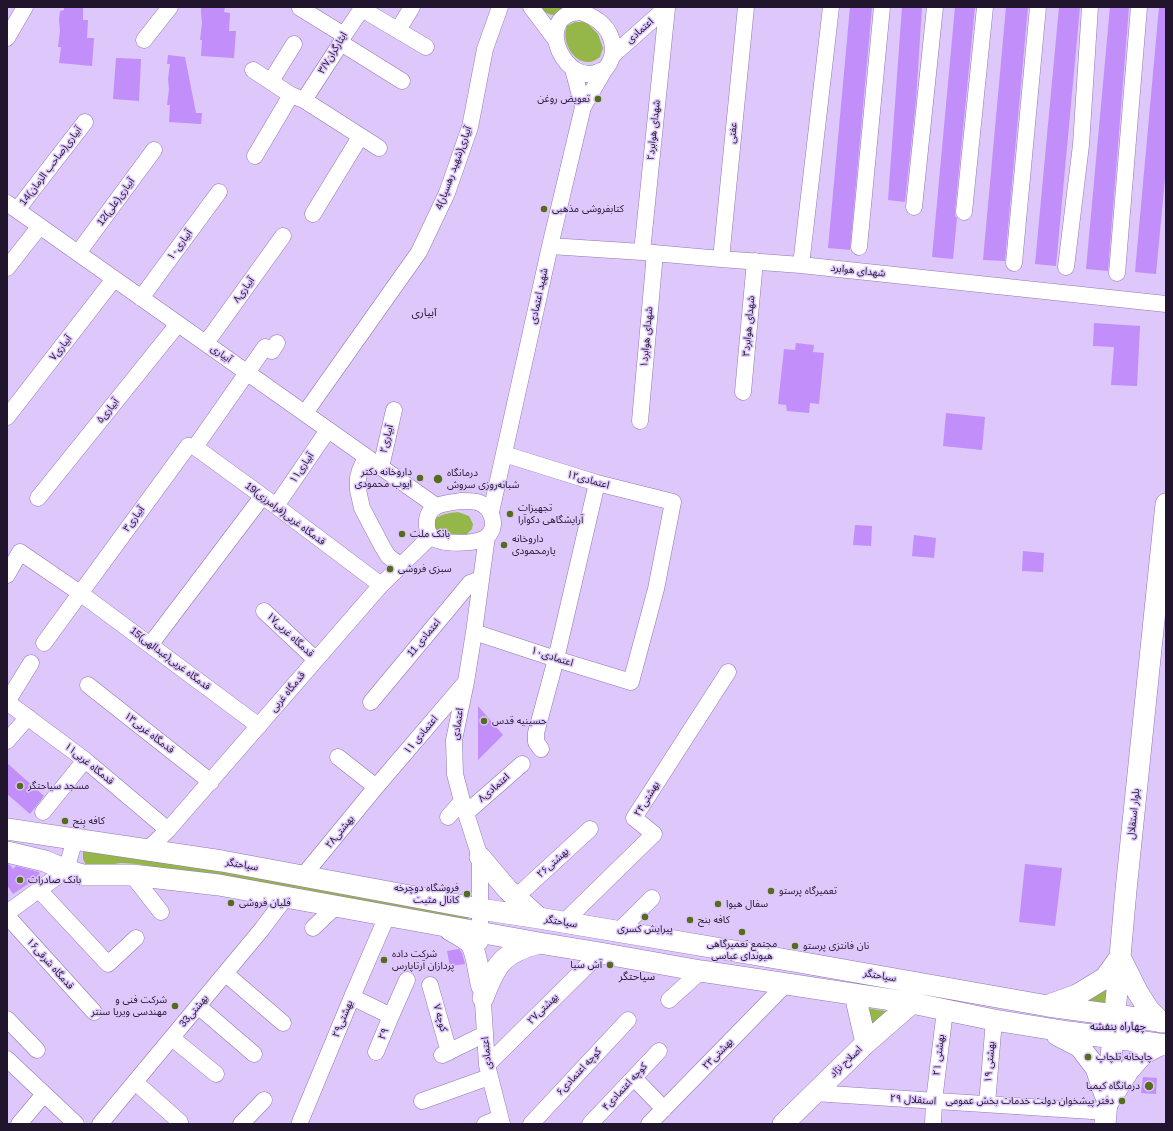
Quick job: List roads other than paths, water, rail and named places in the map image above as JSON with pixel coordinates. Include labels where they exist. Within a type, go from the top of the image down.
[{"type":"main road","name":"بلوار استقلال","points":[[1106,1113],[1120,957],[1166,504]]},
{"type":"main road","name":"سیاحتگر","points":[[7,829],[222,861],[480,909],[564,922],[1048,1006],[1115,1014],[1164,1022]]},
{"type":"main road","points":[[7,852],[45,861],[83,875],[132,875],[219,885],[480,933],[701,971],[912,1004],[994,1020],[1163,1045]]},
{"type":"main road","points":[[480,857],[508,890],[539,918]]},
{"type":"main road","points":[[219,885],[222,861]]},
{"type":"main road","points":[[445,926],[463,937],[471,945],[475,957],[482,993]]},
{"type":"main road","points":[[482,993],[503,959],[522,948],[539,943]]},
{"type":"main road","points":[[1048,1006],[1076,995],[1105,978],[1120,957],[1137,991],[1149,1010],[1164,1022]]},
{"type":"main road","points":[[855,995],[866,1043]]},
{"type":"main road","name":"اصلاح نژاد","points":[[783,1124],[866,1043],[912,1004]]},
{"type":"main road","points":[[1046,1028],[1080,1048],[1096,1068],[1106,1113]]},
{"type":"main road","points":[[1106,1113],[1129,1070],[1143,1054],[1163,1045]]},
{"type":"street","points":[[7,38],[26,7]]},
{"type":"street","points":[[144,40],[170,7]]},
{"type":"street","points":[[398,30],[412,7]]},
{"type":"street","name":"4آبیاری(شهید رهسپار)","points":[[305,414],[419,252],[447,193],[470,127],[485,49],[500,7]]},
{"type":"street","points":[[530,7],[555,38],[566,62],[573,69],[580,72],[593,74],[605,69]]},
{"type":"street","name":"اعتمادی","points":[[613,55],[667,7]]},
{"type":"street","name":"شهدای هوابرد۲","points":[[648,253],[667,7]]},
{"type":"street","name":"عفتی","points":[[721,259],[746,7]]},
{"type":"street","points":[[801,265],[831,7]]},
{"type":"street","points":[[859,247],[882,7]]},
{"type":"street","points":[[914,207],[935,7]]},
{"type":"street","points":[[964,212],[985,7]]},
{"type":"street","points":[[1014,264],[1038,7]]},
{"type":"street","points":[[1066,267],[1081,145],[1090,7]]},
{"type":"street","points":[[1117,273],[1139,7]]},
{"type":"street","points":[[300,8],[402,81]]},
{"type":"street","points":[[363,8],[426,47]]},
{"type":"street","name":"ایثارگران۳/۷","points":[[255,156],[342,39],[363,8]]},
{"type":"street","points":[[555,38],[557,25],[564,18],[579,10],[592,15],[603,24],[611,37],[613,55],[583,107]]},
{"type":"street","points":[[271,82],[294,44]]},
{"type":"street","points":[[573,69],[583,107]]},
{"type":"street","points":[[253,70],[379,148]]},
{"type":"street","name":"شهید اعتمادی","points":[[491,512],[550,246],[583,107]]},
{"type":"street","name":"14آبیاری(صاحب الزمان)","points":[[12,207],[85,122]]},
{"type":"street","points":[[313,214],[360,137]]},
{"type":"street","name":"12آبیاری(علی)","points":[[78,253],[154,150]]},
{"type":"street","name":"آبیاری۱۰","points":[[141,298],[219,192]]},
{"type":"street","name":"آبیاری","points":[[12,207],[436,506]]},
{"type":"street","points":[[7,268],[40,226]]},
{"type":"street","name":"آبیاری۸","points":[[206,343],[283,236]]},
{"type":"street","name":"شهدای هوابرد","points":[[550,246],[801,265],[1166,304]]},
{"type":"street","name":"شهدای هوابرد۱","points":[[640,421],[648,253]]},
{"type":"street","name":"۳شهدای هوابرد","points":[[743,392],[755,261]]},
{"type":"street","name":"آبیاری۷","points":[[7,417],[114,279]]},
{"type":"street","name":"آبیاری۵","points":[[38,498],[178,324]]},
{"type":"street","name":"آبیاری۳","points":[[44,644],[80,593],[265,347],[272,350],[277,343]]},
{"type":"street","name":"آبیاری۲","points":[[381,467],[394,410]]},
{"type":"street","name":"آبیاری۱۱","points":[[276,506],[328,430]]},
{"type":"street","name":"19قدمگاه غربی(فرامرزی)","points":[[191,447],[276,506],[381,585]]},
{"type":"street","name":"اعتمادی۱۲","points":[[504,454],[597,483],[673,502],[656,589],[631,682]]},
{"type":"street","points":[[366,457],[358,478],[358,490],[362,508],[388,556],[401,566]]},
{"type":"street","points":[[541,749],[536,742],[536,733],[556,659],[597,483]]},
{"type":"street","points":[[476,502],[497,485]]},
{"type":"street","points":[[150,645],[262,496]]},
{"type":"street","points":[[461,501],[476,502],[486,506],[491,512],[493,521],[492,529],[487,536],[479,541],[458,543],[436,540],[431,536],[427,529],[426,520],[430,511],[436,506],[461,501]]},
{"type":"street","name":"قدمگاه غربی","points":[[147,850],[168,830],[211,782],[315,659],[381,585],[431,536]]},
{"type":"street","name":"اعتمادی","points":[[487,536],[473,577],[474,632],[466,682],[454,740],[455,774],[480,857],[480,933],[485,1034],[488,1071],[501,1121]]},
{"type":"street","name":"15قدمگاه غربی(عبدالهی)","points":[[7,575],[20,552],[80,593],[259,726]]},
{"type":"street","name":"11 اعتمادی","points":[[371,702],[473,577]]},
{"type":"street","name":"قدمگاه غربی۱۷","points":[[264,611],[315,659]]},
{"type":"street","name":"اعتمادی۱۰","points":[[474,632],[631,682]]},
{"type":"street","points":[[7,702],[31,663]]},
{"type":"street","name":"۲۴بهشتی","points":[[564,922],[654,834],[634,818],[728,672]]},
{"type":"street","name":"۱۱ اعتمادی","points":[[376,787],[466,682]]},
{"type":"street","name":"قدمگاه غربی۱۳","points":[[88,685],[211,782]]},
{"type":"street","name":"قدمگاه غربی۱۱","points":[[7,702],[85,760],[168,830]]},
{"type":"street","points":[[7,741],[28,717]]},
{"type":"street","points":[[338,757],[376,787]]},
{"type":"street","points":[[42,812],[85,760]]},
{"type":"street","name":"اعتمادی۸","points":[[448,817],[522,764]]},
{"type":"street","points":[[358,809],[394,777]]},
{"type":"street","name":"۲۸بهشتی","points":[[304,876],[376,787]]},
{"type":"street","name":"۲۶بهشتی","points":[[516,896],[590,829]]},
{"type":"street","points":[[7,914],[66,870],[75,839]]},
{"type":"street","points":[[132,875],[161,912]]},
{"type":"street","points":[[39,890],[108,964],[136,938]]},
{"type":"street","name":"33بهشتی","points":[[100,1124],[226,974],[286,897]]},
{"type":"street","points":[[620,932],[652,898]]},
{"type":"street","points":[[313,928],[336,906]]},
{"type":"street","name":"قدمگاه شرقی۱۶","points":[[7,914],[94,1012]]},
{"type":"street","name":"۲۹بهشتی","points":[[300,1122],[387,916]]},
{"type":"street","name":"۲۷بهشتی","points":[[488,1071],[600,953]]},
{"type":"street","points":[[669,1000],[701,971]]},
{"type":"street","points":[[226,974],[283,1023]]},
{"type":"street","name":"۲۹","points":[[376,1052],[407,980]]},
{"type":"street","name":"۲۳بهشتی","points":[[649,1124],[786,984]]},
{"type":"street","name":"کوچه ۷","points":[[430,985],[446,1054],[485,1034]]},
{"type":"street","points":[[352,997],[391,1016]]},
{"type":"street","points":[[198,1006],[254,1054]]},
{"type":"street","name":"۲۱ بهشتی","points":[[933,1124],[934,1101],[945,1010]]},
{"type":"street","points":[[7,1019],[37,1050]]},
{"type":"street","name":"کوچه اعتمادی۶","points":[[531,1124],[628,1020]]},
{"type":"street","name":"۱۹ بهشتی","points":[[987,1104],[994,1020]]},
{"type":"street","points":[[172,1038],[216,1074]]},
{"type":"street","name":"کوچه اعتمادی۴","points":[[590,1124],[659,1051]]},
{"type":"street","points":[[7,1059],[76,1124]]},
{"type":"street","points":[[422,1100],[488,1071]]},
{"type":"street","points":[[634,1078],[664,1109]]},
{"type":"street","points":[[135,1082],[180,1122]]},
{"type":"street","name":"۲۹ استقلال","points":[[814,1093],[1106,1113]]},
{"type":"street","points":[[19,1124],[44,1094]]},
{"type":"street","points":[[241,1124],[264,1100]]},
{"type":"street","points":[[485,1124],[501,1121]]},
{"type":"place","name":"تعویض روغن","points":[[598,99]]},
{"type":"place","name":"کتابفروشی مذهبی","points":[[544,209]]},
{"type":"place","name":"داروخانه دکتر ایوب محمودی","points":[[420,478]]},
{"type":"place","name":"درمانگاه شبانه‌روزی سروش","points":[[438,479]]},
{"type":"place","name":"تجهیزات آرایشگاهی دکوآرا","points":[[510,514]]},
{"type":"place","name":"بانک ملت","points":[[402,534]]},
{"type":"place","name":"داروخانه یارمحمودی","points":[[504,545]]},
{"type":"place","name":"سبزی فروشی","points":[[390,569]]},
{"type":"place","name":"حسینیه قدس","points":[[484,721]]},
{"type":"place","name":"مسجد سیاحتگر","points":[[20,786]]},
{"type":"place","name":"کافه بِنج","points":[[65,821]]},
{"type":"place","name":"بانک صادرات","points":[[20,880]]},
{"type":"place","name":"تعمیرگاه پرستو","points":[[771,891]]},
{"type":"place","name":"فروشگاه دوچرخه کانال مثبت","points":[[467,894]]},
{"type":"place","name":"قلیان فروشی","points":[[231,903]]},
{"type":"place","name":"سفال هیوا","points":[[718,904]]},
{"type":"place","name":"پیرایش کسری","points":[[645,917]]},
{"type":"place","name":"کافه بنج","points":[[690,920]]},
{"type":"place","name":"مجتمع تعمیرگاهی هیوندای عباسی","points":[[742,932]]},
{"type":"place","name":"نان فانتزی پرستو","points":[[795,946]]},
{"type":"place","name":"شرکت داده پردازان آرتاپارس","points":[[384,960]]},
{"type":"place","name":"آش سیا","points":[[610,965]]},
{"type":"place","name":"شرکت فنی و مهندسی ویریا سنتر","points":[[175,1006]]},
{"type":"place","name":"چاپخانه تلچاپ","points":[[1088,1057]]},
{"type":"place","name":"درمانگاه کیمیا","points":[[1149,1086]]},
{"type":"place","name":"دفتر پیشخوان دولت خدمات بخش عمومی","points":[[1122,1101]]},
{"type":"district","name":"آبیاری","points":[[424,313]]},
{"type":"district","name":"سیاحتگر","points":[[637,977]]},
{"type":"district","name":"چهاراه بنفشه","points":[[1118,1027]]}]
